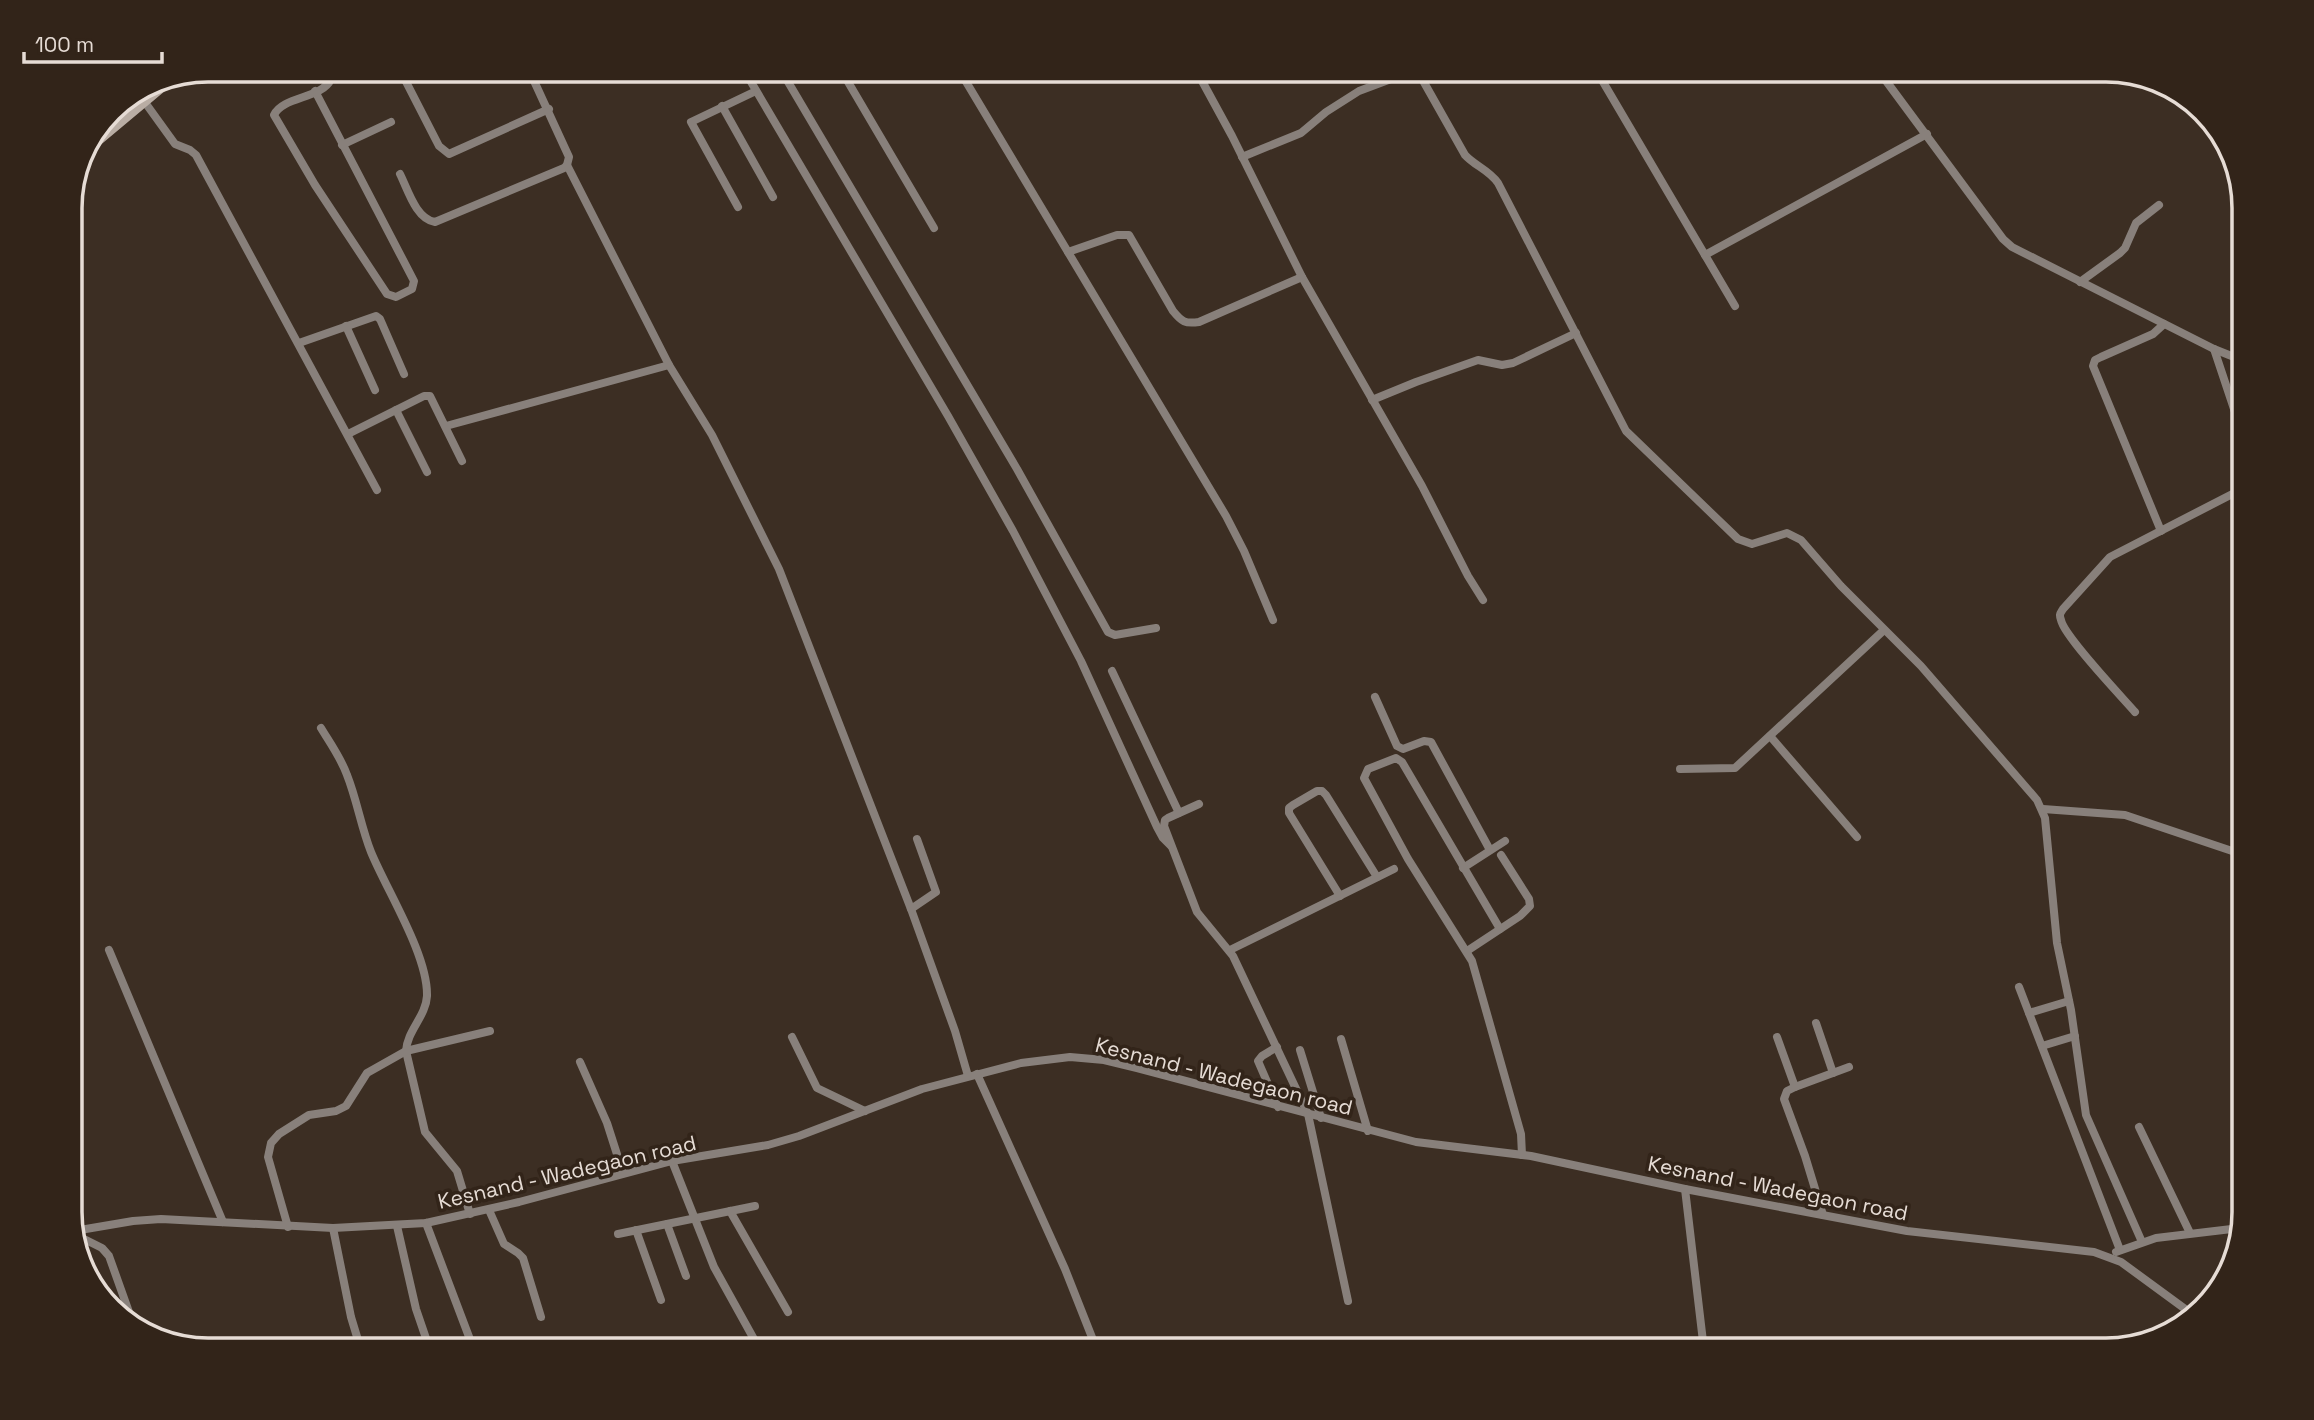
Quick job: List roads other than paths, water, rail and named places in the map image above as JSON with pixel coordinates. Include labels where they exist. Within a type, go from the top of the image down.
[{"type":"main road","points":[[106,134],[151,96]]},
{"type":"street","points":[[1203,82],[1302,277],[1422,486],[1483,600]]},
{"type":"street","points":[[1242,157],[1301,133],[1337,104],[1359,91],[1382,82]]},
{"type":"street","points":[[1423,82],[1465,155],[1486,170],[1498,183],[1632,439],[1738,539],[1752,544],[1787,533],[1801,540],[1841,586],[1958,707],[2043,809],[2057,943],[2088,1120],[2142,1242]]},
{"type":"street","points":[[1603,82],[1735,306]]},
{"type":"street","points":[[1887,82],[2003,239],[2012,247],[2231,356]]},
{"type":"street","points":[[315,91],[414,281],[412,289],[396,297],[387,294],[315,185],[275,117],[275,111],[328,83]]},
{"type":"street","points":[[407,83],[439,146],[446,153],[453,154],[549,109]]},
{"type":"street","points":[[536,83],[569,156],[567,165],[669,365],[712,435],[779,569],[911,909],[972,1075],[1065,1269],[1092,1338]]},
{"type":"street","points":[[751,83],[1013,531],[1081,661],[1157,827],[1171,846]]},
{"type":"street","points":[[788,83],[1017,469],[1108,632],[1115,635],[1156,628]]},
{"type":"street","points":[[848,83],[934,228]]},
{"type":"street","points":[[967,83],[1226,516],[1273,620]]},
{"type":"street","points":[[738,208],[690,124],[692,120],[756,91]]},
{"type":"street","points":[[145,101],[175,144],[196,155],[376,490]]},
{"type":"street","points":[[722,106],[774,197]]},
{"type":"street","points":[[342,145],[391,122]]},
{"type":"street","points":[[1705,255],[1927,134]]},
{"type":"street","points":[[400,174],[420,213],[427,220],[435,222],[559,171],[567,165]]},
{"type":"street","points":[[2080,282],[2120,253],[2136,223],[2159,205]]},
{"type":"street","points":[[1068,252],[1117,235],[1129,235],[1173,311],[1187,324],[1199,323],[1302,277]]},
{"type":"street","points":[[299,343],[373,316],[378,317],[404,374]]},
{"type":"street","points":[[2161,531],[2093,366],[2095,360],[2101,356],[2153,334],[2164,324]]},
{"type":"street","points":[[346,326],[375,390]]},
{"type":"street","points":[[1372,400],[1478,360],[1502,365],[1513,363],[1576,333]]},
{"type":"street","points":[[2214,349],[2231,401]]},
{"type":"street","points":[[446,426],[669,365]]},
{"type":"street","points":[[348,434],[424,396],[430,396],[462,461]]},
{"type":"street","points":[[396,410],[427,472]]},
{"type":"street","points":[[2135,712],[2070,636],[2061,622],[2060,615],[2110,557],[2231,495]]},
{"type":"street","points":[[1680,769],[1735,768],[1884,629]]},
{"type":"street","points":[[1112,671],[1179,813]]},
{"type":"street","points":[[1375,697],[1400,748],[1398,759]]},
{"type":"street","points":[[321,728],[344,767],[365,836],[410,933],[423,971],[426,1004],[407,1043],[406,1051],[425,1132],[457,1171],[470,1214]]},
{"type":"street","points":[[1770,736],[1857,837]]},
{"type":"street","points":[[1400,748],[1424,741],[1431,742],[1490,850]]},
{"type":"street","points":[[1500,929],[1402,762],[1389,759],[1368,769],[1364,778],[1408,859],[1466,951],[1479,982],[1521,1135],[1522,1155]]},
{"type":"street","points":[[1340,896],[1289,813],[1289,808],[1317,791],[1326,795],[1377,877]]},
{"type":"street","points":[[1199,804],[1168,818],[1164,823],[1197,912],[1230,950],[1308,1114],[1348,1301]]},
{"type":"street","points":[[2043,809],[2125,815],[2232,851]]},
{"type":"street","points":[[911,909],[937,890],[917,839]]},
{"type":"street","points":[[1463,868],[1505,841]]},
{"type":"street","points":[[1466,951],[1520,916],[1530,906],[1529,899],[1501,855]]},
{"type":"street","points":[[1230,950],[1394,869]]},
{"type":"street","points":[[109,950],[223,1222]]},
{"type":"street","points":[[2019,987],[2120,1250]]},
{"type":"street","points":[[2029,1013],[2069,1001]]},
{"type":"street","points":[[1816,1023],[1833,1073]]},
{"type":"street","points":[[288,1227],[268,1157],[271,1143],[279,1134],[309,1115],[336,1111],[346,1106],[367,1073],[406,1051],[490,1031]]},
{"type":"street","points":[[2042,1046],[2075,1036]]},
{"type":"street","points":[[792,1037],[817,1088],[865,1111]]},
{"type":"street","points":[[1777,1037],[1796,1087]]},
{"type":"street","points":[[1341,1039],[1368,1131]]},
{"type":"street","points":[[1277,1047],[1258,1061],[1278,1107]]},
{"type":"street","points":[[1300,1050],[1321,1118]]},
{"type":"street","name":"Kesnand - Wadegaon road","points":[[84,1231],[133,1221],[223,1222],[333,1228],[426,1223],[489,1210],[672,1161],[768,1145],[799,1136],[922,1089],[972,1075],[1047,1059],[1070,1057],[1104,1060],[1416,1142],[1522,1155],[1907,1231],[2107,1256],[2137,1272],[2186,1309]]},
{"type":"street","points":[[580,1062],[607,1123],[623,1173]]},
{"type":"street","points":[[1823,1215],[1784,1099],[1787,1091],[1849,1067]]},
{"type":"street","points":[[2072,1127],[2088,1120]]},
{"type":"street","points":[[2139,1127],[2190,1233]]},
{"type":"street","points":[[672,1161],[714,1267],[753,1338]]},
{"type":"street","points":[[1685,1189],[1702,1338]]},
{"type":"street","points":[[618,1234],[755,1206]]},
{"type":"street","points":[[489,1210],[504,1244],[523,1258],[541,1317]]},
{"type":"street","points":[[730,1211],[788,1312]]},
{"type":"street","points":[[426,1223],[469,1338]]},
{"type":"street","points":[[667,1224],[686,1276]]},
{"type":"street","points":[[397,1226],[416,1309],[426,1338]]},
{"type":"street","points":[[333,1228],[351,1317],[358,1338]]},
{"type":"street","points":[[2107,1256],[2142,1242],[2231,1229]]},
{"type":"street","points":[[636,1230],[661,1300]]},
{"type":"street","points":[[86,1239],[102,1248],[109,1256],[128,1309]]}]
